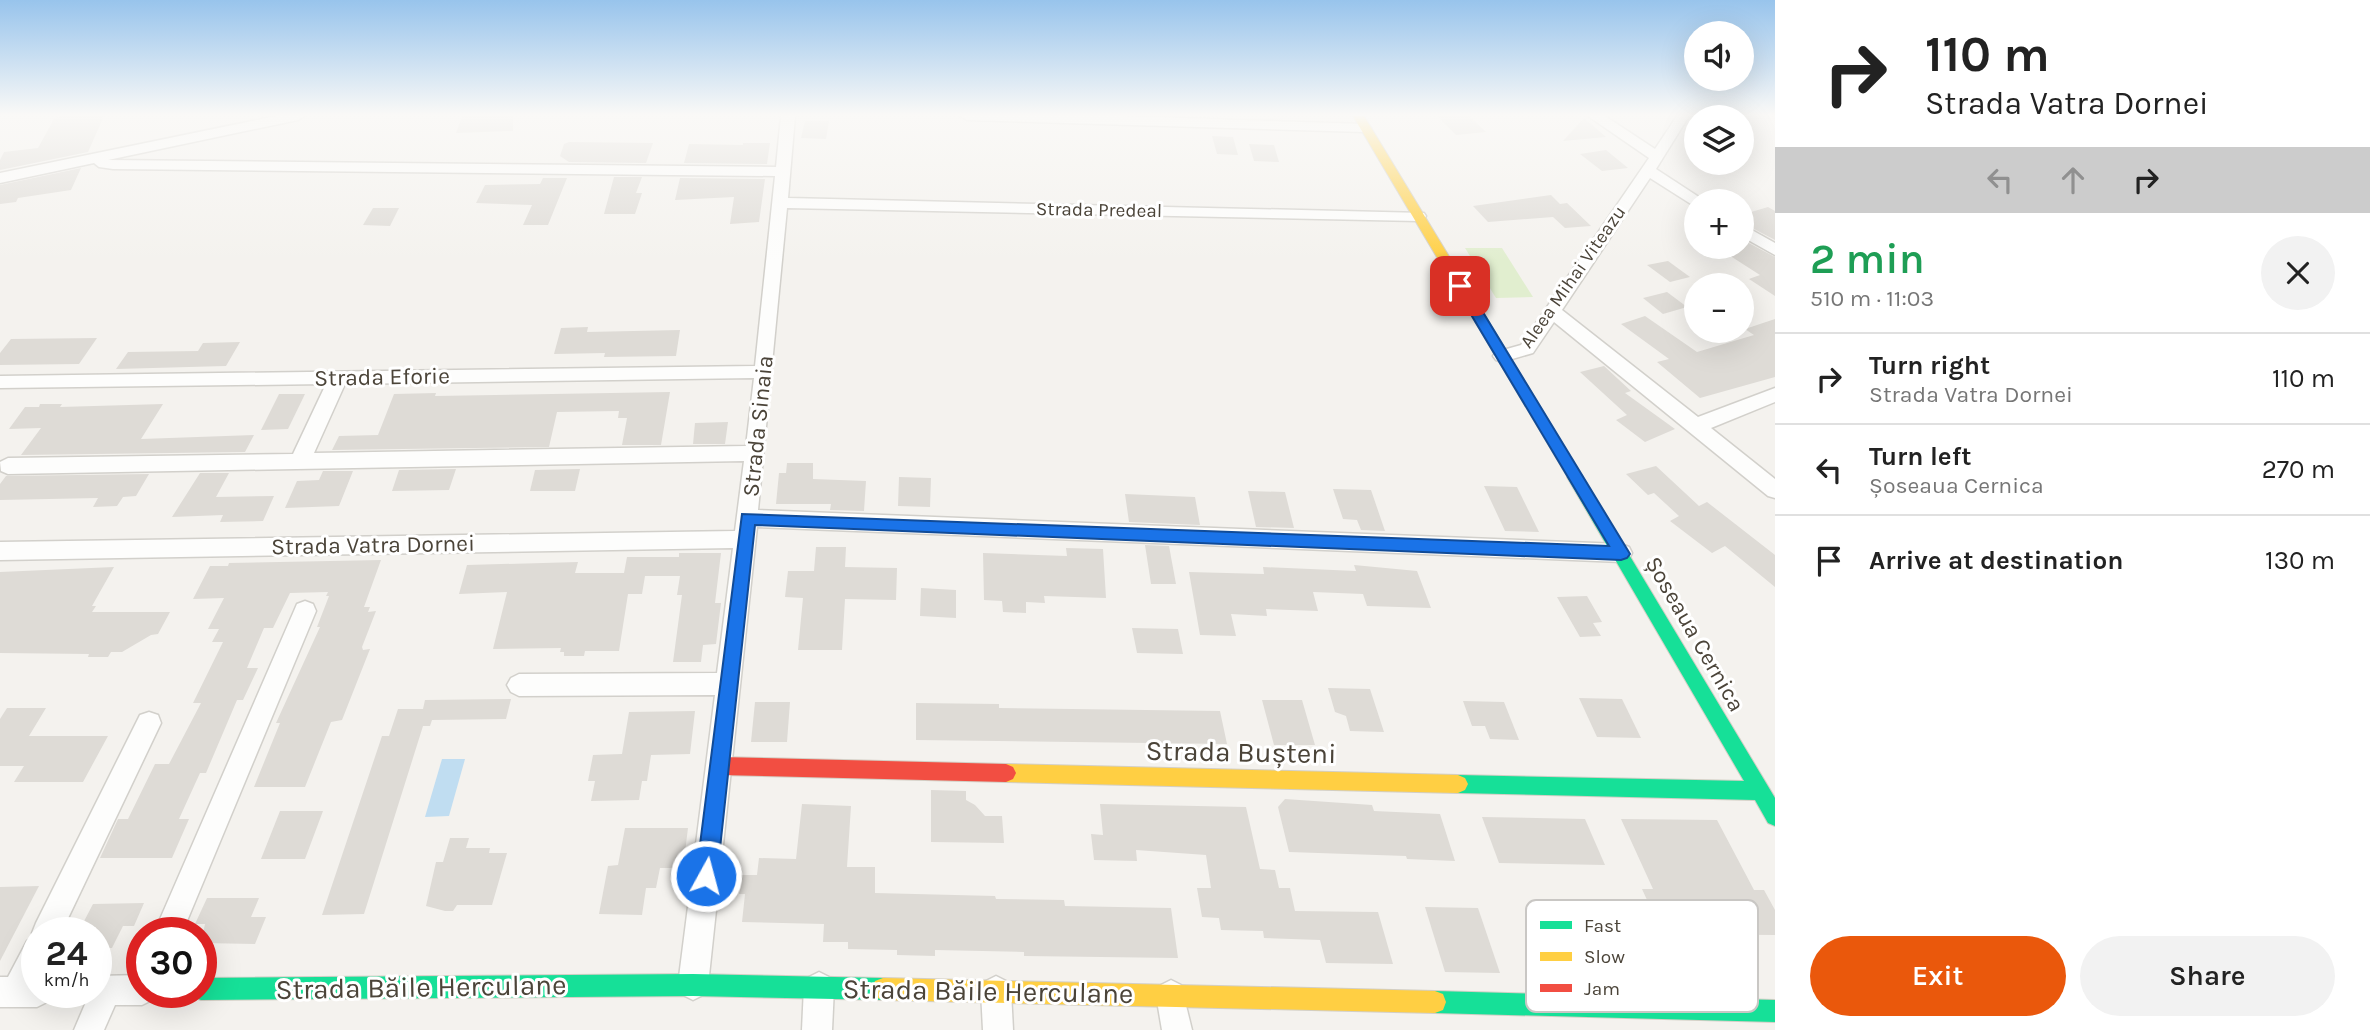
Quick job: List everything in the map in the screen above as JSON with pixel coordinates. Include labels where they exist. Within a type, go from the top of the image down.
[{"type":"street","points":[[0,178],[68,164]]},
{"type":"street","points":[[105,164],[784,172]]},
{"type":"street","name":"Strada Sinaia","points":[[693,985],[747,529],[785,164]]},
{"type":"street","name":"Șoseaua Cernica","points":[[1387,164],[1775,816]]},
{"type":"street","points":[[1652,164],[1684,190]]},
{"type":"street","name":"Aleea Mihai Viteazu","points":[[1502,356],[1527,349],[1652,164]]},
{"type":"street","name":"Strada Predeal","points":[[781,203],[1418,216]]},
{"type":"street","points":[[1754,237],[1775,250]]},
{"type":"street","points":[[1551,310],[1775,490]]},
{"type":"street","name":"Strada Eforie","points":[[0,382],[764,372]]},
{"type":"street","points":[[300,461],[339,377]]},
{"type":"street","points":[[1695,426],[1775,395]]},
{"type":"street","points":[[8,466],[755,453]]},
{"type":"street","name":"Strada Vatra Dornei","points":[[0,551],[747,529],[1621,554]]},
{"type":"street","points":[[174,917],[305,611]]},
{"type":"street","points":[[519,685],[729,684]]},
{"type":"street","points":[[54,917],[149,723]]},
{"type":"street","name":"Strada Bușteni","points":[[720,766],[1760,791]]},
{"type":"street","points":[[817,1030],[819,986]]},
{"type":"street","name":"Strada Băile Herculane","points":[[217,989],[819,986],[1526,1004]]},
{"type":"street","points":[[996,991],[998,1030]]},
{"type":"street","points":[[1171,995],[1177,1030]]},
{"type":"street","points":[[89,1030],[96,1008]]},
{"type":"green space","points":[[1465,248],[1502,248],[1533,297],[1496,298]]},
{"type":"water","points":[[442,759],[465,759],[449,816],[425,817]]},
{"type":"building","points":[[0,164],[29,164],[0,170]]},
{"type":"building","points":[[1593,164],[1623,164],[1628,168],[1602,171]]},
{"type":"building","points":[[81,168],[71,190],[18,198],[16,202],[0,204],[0,185]]},
{"type":"building","points":[[614,177],[642,177],[636,193],[642,193],[635,214],[604,214]]},
{"type":"building","points":[[543,178],[567,178],[548,225],[523,225],[532,205],[476,203],[485,185],[540,184]]},
{"type":"building","points":[[680,178],[765,179],[759,222],[730,224],[734,197],[675,200]]},
{"type":"building","points":[[1551,195],[1560,204],[1567,203],[1591,226],[1565,228],[1553,217],[1488,222],[1473,206]]},
{"type":"building","points":[[1768,207],[1775,211],[1775,240],[1754,229],[1754,211]]},
{"type":"building","points":[[373,208],[399,208],[390,226],[363,225]]},
{"type":"building","points":[[1754,246],[1775,257],[1775,296],[1754,282],[1754,277],[1760,275],[1735,259],[1754,259]]},
{"type":"building","points":[[1668,261],[1684,273],[1684,278],[1670,282],[1647,265]]},
{"type":"building","points":[[1667,292],[1684,305],[1684,308],[1663,314],[1643,298]]},
{"type":"building","points":[[1645,316],[1697,352],[1727,343],[1754,343],[1754,326],[1775,319],[1775,377],[1700,398],[1657,362],[1669,359],[1621,324]]},
{"type":"building","points":[[588,327],[587,332],[680,330],[676,356],[604,357],[605,353],[554,354],[561,328]]},
{"type":"building","points":[[97,338],[79,364],[0,365],[0,353],[11,339]]},
{"type":"building","points":[[240,342],[226,366],[116,369],[128,352],[198,351],[203,343]]},
{"type":"building","points":[[1604,366],[1631,391],[1625,393],[1675,429],[1645,442],[1616,420],[1627,415],[1580,372]]},
{"type":"building","points":[[670,392],[661,445],[622,445],[627,418],[618,418],[619,411],[557,412],[549,447],[332,450],[339,436],[378,435],[394,394],[436,393],[435,396]]},
{"type":"building","points":[[279,394],[305,394],[288,429],[261,430]]},
{"type":"building","points":[[40,404],[62,404],[60,407],[163,404],[141,439],[254,435],[245,452],[21,455],[41,428],[9,429],[25,407],[39,407]]},
{"type":"building","points":[[728,422],[725,444],[693,444],[695,423]]},
{"type":"building","points":[[787,463],[813,463],[813,479],[866,481],[864,511],[830,510],[831,504],[776,504],[779,473],[786,473]]},
{"type":"building","points":[[1656,466],[1699,506],[1707,502],[1775,555],[1775,587],[1725,546],[1712,553],[1670,521],[1679,516],[1654,493],[1648,495],[1626,474]]},
{"type":"building","points":[[456,469],[449,490],[392,491],[399,470]]},
{"type":"building","points":[[580,469],[575,491],[530,491],[535,470]]},
{"type":"building","points":[[323,471],[353,471],[339,506],[285,508],[297,481],[319,480]]},
{"type":"building","points":[[200,473],[229,473],[216,497],[274,496],[263,521],[220,522],[223,515],[172,517]]},
{"type":"building","points":[[149,474],[136,496],[123,497],[117,506],[93,507],[98,498],[0,500],[0,484],[6,476]]},
{"type":"building","points":[[899,477],[931,478],[930,507],[898,506]]},
{"type":"building","points":[[1484,486],[1517,487],[1539,532],[1505,531]]},
{"type":"building","points":[[1333,489],[1371,490],[1385,531],[1361,530],[1357,520],[1343,519]]},
{"type":"building","points":[[1248,491],[1285,492],[1294,528],[1256,527]]},
{"type":"building","points":[[1125,494],[1195,497],[1200,525],[1129,522]]},
{"type":"building","points":[[1145,545],[1169,546],[1176,584],[1151,584]]},
{"type":"building","points":[[816,547],[846,547],[845,567],[897,568],[896,600],[845,599],[842,650],[798,650],[803,598],[785,597],[788,571],[814,571]]},
{"type":"building","points":[[1066,548],[1103,549],[1106,598],[1044,596],[1045,603],[1026,602],[1026,613],[1003,612],[1002,601],[984,600],[983,553],[1067,556]]},
{"type":"building","points":[[679,553],[721,553],[715,603],[721,603],[716,644],[703,645],[701,662],[673,662],[682,595],[677,595],[680,576],[645,576],[642,594],[628,594],[619,651],[585,651],[584,656],[564,656],[564,652],[560,652],[561,648],[493,649],[507,592],[459,594],[467,565],[578,562],[575,573],[624,573],[627,557],[679,557]]},
{"type":"building","points":[[381,560],[364,607],[370,607],[368,612],[376,611],[362,647],[363,650],[370,649],[342,720],[331,722],[305,787],[254,787],[280,723],[276,723],[320,627],[317,627],[329,596],[326,596],[328,592],[290,593],[273,628],[264,628],[247,668],[258,668],[243,700],[237,700],[206,773],[200,773],[179,819],[189,819],[172,858],[100,858],[118,819],[128,819],[155,764],[169,764],[201,703],[193,703],[223,642],[212,642],[219,629],[208,629],[224,598],[193,599],[210,566],[228,566],[229,563]]},
{"type":"building","points":[[1354,565],[1417,571],[1431,608],[1367,606],[1363,594],[1313,592],[1318,611],[1266,609],[1267,616],[1231,614],[1236,636],[1200,635],[1189,572],[1264,574],[1263,567],[1356,571]]},
{"type":"building","points":[[114,567],[92,606],[96,606],[92,612],[170,612],[158,634],[151,635],[122,652],[111,652],[108,657],[88,657],[89,654],[0,653],[0,572]]},
{"type":"building","points":[[921,588],[956,590],[956,618],[920,616]]},
{"type":"building","points":[[1587,596],[1602,622],[1593,623],[1601,636],[1580,637],[1557,597]]},
{"type":"building","points":[[1132,628],[1178,629],[1183,654],[1137,653]]},
{"type":"building","points":[[1328,688],[1370,689],[1384,732],[1350,731],[1346,716],[1335,712]]},
{"type":"building","points":[[1579,698],[1622,699],[1641,738],[1597,737]]},
{"type":"building","points":[[511,699],[506,719],[432,720],[430,726],[423,726],[364,914],[322,915],[382,736],[389,736],[398,709],[423,709],[425,700]]},
{"type":"building","points":[[1262,700],[1302,700],[1315,745],[1274,745]]},
{"type":"building","points":[[1463,701],[1504,702],[1519,740],[1490,739],[1485,726],[1472,726]]},
{"type":"building","points":[[755,702],[790,702],[787,742],[751,742]]},
{"type":"building","points":[[916,703],[999,704],[999,708],[1220,711],[1227,744],[916,740]]},
{"type":"building","points":[[7,708],[46,708],[29,736],[108,736],[83,782],[14,782],[24,766],[0,766],[0,719]]},
{"type":"building","points":[[695,711],[690,754],[651,755],[647,781],[642,781],[639,800],[591,801],[595,781],[588,781],[593,755],[622,754],[629,712]]},
{"type":"building","points":[[931,790],[966,791],[966,800],[985,816],[1002,816],[1004,843],[931,842]]},
{"type":"building","points":[[1285,799],[1372,805],[1374,811],[1440,814],[1455,861],[1407,859],[1406,856],[1289,852],[1278,807]]},
{"type":"building","points":[[802,804],[851,806],[847,867],[875,867],[875,893],[1064,900],[1065,906],[1171,908],[1178,958],[1024,956],[1024,952],[935,950],[935,956],[897,955],[897,950],[848,949],[848,942],[823,942],[824,924],[742,922],[745,894],[739,894],[741,875],[757,875],[759,858],[796,859]]},
{"type":"building","points":[[1100,804],[1246,807],[1260,869],[1275,870],[1279,888],[1290,888],[1295,911],[1378,912],[1393,964],[1326,963],[1320,940],[1264,938],[1263,931],[1221,930],[1219,918],[1202,917],[1197,888],[1211,888],[1206,855],[1136,850],[1137,861],[1094,860],[1091,834],[1103,835]]},
{"type":"building","points":[[280,811],[323,811],[305,859],[261,859]]},
{"type":"building","points":[[1482,817],[1585,819],[1605,865],[1499,863]]},
{"type":"building","points":[[1621,819],[1717,820],[1754,890],[1764,890],[1775,910],[1775,935],[1758,935],[1758,900],[1647,900],[1642,889],[1653,889]]},
{"type":"building","points":[[625,828],[688,828],[683,868],[660,868],[656,888],[646,888],[642,915],[599,914],[608,866],[618,865]]},
{"type":"building","points":[[450,838],[469,838],[466,848],[490,848],[489,853],[507,853],[492,905],[457,905],[453,911],[426,906],[436,862],[443,862]]},
{"type":"building","points":[[39,886],[0,961],[0,887]]},
{"type":"building","points":[[207,898],[259,898],[251,917],[266,917],[255,944],[217,943],[217,917],[198,917]]},
{"type":"building","points":[[144,903],[138,917],[126,917],[126,926],[123,926],[112,948],[112,917],[86,917],[93,904]]},
{"type":"building","points":[[1425,907],[1478,908],[1500,973],[1445,972]]},
{"type":"traffic: fast","points":[[1575,477],[1775,816]]},
{"type":"traffic: fast","points":[[1458,784],[1760,791]]},
{"type":"traffic: fast","points":[[217,989],[693,985],[883,989]]},
{"type":"traffic: fast","points":[[1435,1002],[1526,1004]]},
{"type":"traffic: fast","points":[[1758,1011],[1775,1011]]},
{"type":"traffic: slow","points":[[1387,164],[1575,477]]},
{"type":"traffic: slow","points":[[1006,773],[1458,784]]},
{"type":"traffic: slow","points":[[883,989],[1435,1002]]},
{"type":"traffic: jam","points":[[720,766],[1006,773]]},
{"type":"route","points":[[706,876],[748,518],[1621,554],[1460,286]]}]
